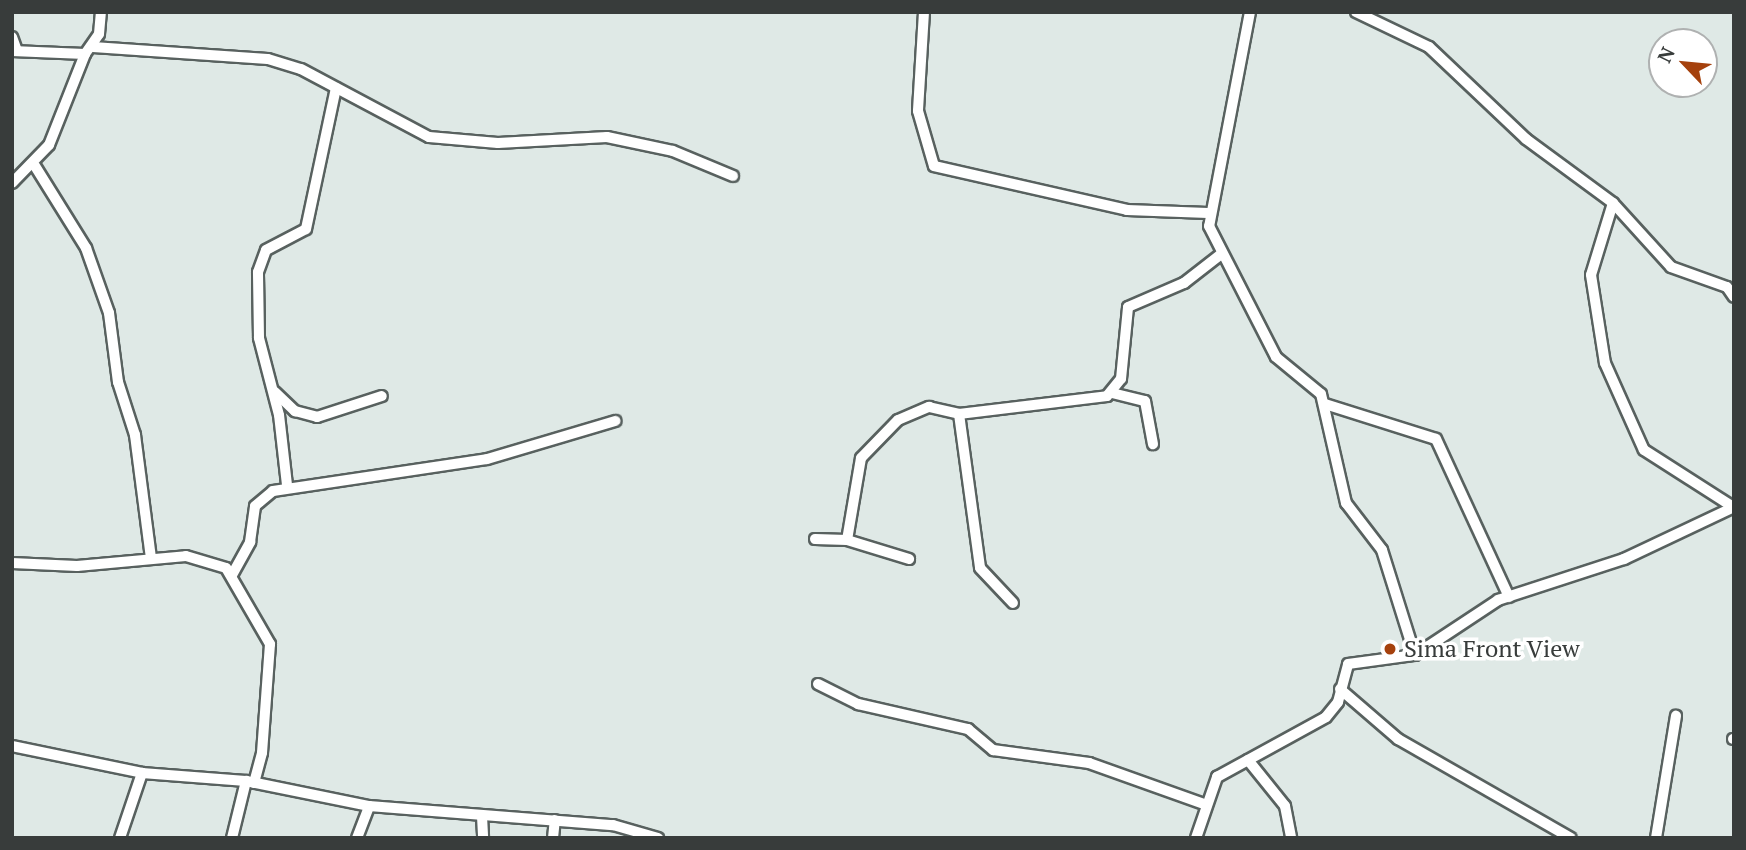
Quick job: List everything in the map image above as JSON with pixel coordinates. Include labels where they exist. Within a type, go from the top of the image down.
[{"type":"street","points":[[12,183],[35,166],[67,107],[101,12]]},
{"type":"street","points":[[924,12],[918,111],[934,166],[1127,210],[1208,213]]},
{"type":"street","points":[[1250,12],[1208,213],[1220,255],[1276,358],[1319,390],[1325,404],[1346,503],[1382,550],[1415,655]]},
{"type":"street","points":[[1356,12],[1429,47],[1526,139],[1613,203],[1671,267],[1730,287],[1734,297]]},
{"type":"street","points":[[12,37],[14,51],[250,56],[301,69],[443,141],[607,137],[673,151],[733,176]]},
{"type":"street","points":[[287,485],[274,391],[257,327],[260,260],[277,242],[306,229],[336,88]]},
{"type":"street","points":[[35,166],[86,248],[109,313],[118,382],[135,435],[151,558]]},
{"type":"street","points":[[1613,203],[1591,275],[1605,363],[1644,450],[1733,507]]},
{"type":"street","points":[[1112,393],[1121,379],[1128,307],[1184,283],[1220,255]]},
{"type":"street","points":[[274,391],[295,411],[317,417],[382,396]]},
{"type":"street","points":[[846,540],[856,474],[870,444],[920,410],[959,414],[1112,393],[1145,401],[1153,444]]},
{"type":"street","points":[[1325,404],[1436,439],[1509,597]]},
{"type":"street","points":[[959,414],[980,568],[1013,603]]},
{"type":"street","points":[[232,575],[250,542],[254,506],[287,485],[468,463],[615,421]]},
{"type":"street","points":[[1196,838],[1204,804],[1223,771],[1326,717],[1340,689],[1348,664],[1415,655],[1509,597],[1625,559],[1733,507]]},
{"type":"street","points":[[816,539],[846,540],[909,559]]},
{"type":"street","points":[[12,563],[78,566],[151,558],[211,560],[232,575],[270,644],[262,753],[232,838]]},
{"type":"street","points":[[818,684],[858,704],[968,729],[993,750],[1089,763],[1204,804]]},
{"type":"street","points":[[1340,689],[1398,739],[1571,838]]},
{"type":"street","points":[[1656,838],[1676,716]]},
{"type":"street","points":[[12,746],[142,774],[250,782],[369,806],[613,825],[658,838]]},
{"type":"street","points":[[1248,760],[1284,806],[1291,838]]},
{"type":"street","points":[[120,838],[142,774]]},
{"type":"street","points":[[358,838],[369,806]]},
{"type":"street","points":[[482,816],[483,838]]},
{"type":"street","points":[[553,838],[555,820]]},
{"type":"place","name":"Sima Front View","points":[[1390,649]]}]
